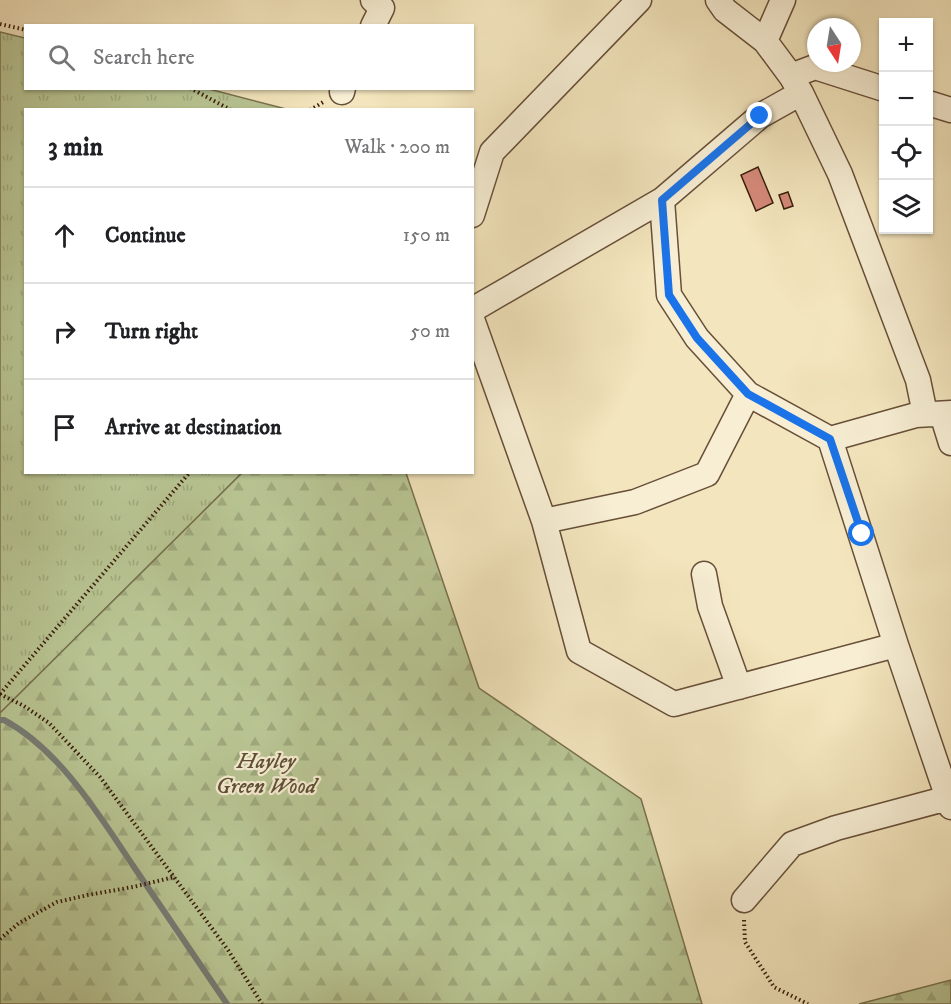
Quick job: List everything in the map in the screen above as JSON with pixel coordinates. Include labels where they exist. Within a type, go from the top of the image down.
[{"type":"street","points":[[474,209],[492,152],[639,0]]},
{"type":"street","points":[[718,0],[725,10],[765,41],[796,85],[840,174],[918,380],[939,414],[951,444]]},
{"type":"street","points":[[765,41],[783,0]]},
{"type":"street","points":[[474,309],[662,200],[815,68],[879,87]]},
{"type":"street","points":[[933,105],[951,110]]},
{"type":"street","points":[[662,200],[669,295],[697,338],[748,394],[830,439],[939,414]]},
{"type":"street","points":[[474,325],[544,521],[579,651],[674,704],[896,645]]},
{"type":"street","points":[[544,521],[635,502],[707,474],[748,394]]},
{"type":"street","points":[[744,900],[792,844],[836,828],[950,802],[896,645],[830,439]]},
{"type":"street","points":[[704,574],[710,606],[739,687]]},
{"type":"path","points":[[0,24],[24,30]]},
{"type":"path","points":[[194,90],[227,108]]},
{"type":"path","points":[[188,474],[0,694],[24,706],[49,723],[100,777],[228,951],[262,1004]]},
{"type":"path","points":[[0,939],[19,923],[57,902],[174,877]]},
{"type":"path","points":[[744,900],[745,942],[774,987],[808,1004]]},
{"type":"green space","points":[[0,32],[24,38],[24,90],[213,90],[282,108],[24,108],[24,474],[241,474],[0,713]]},
{"type":"green space","name":"Hayley Green Wood","points":[[241,474],[406,474],[479,688],[641,799],[702,1004],[0,1004],[0,713]]},
{"type":"green space","points":[[951,980],[951,1004],[859,1004]]},
{"type":"building","points":[[758,167],[773,203],[756,211],[741,175]]},
{"type":"building","points":[[788,192],[793,206],[784,209],[779,195]]},
{"type":"waterway","points":[[0,720],[4,720],[24,733],[43,748],[77,785],[227,1004]]},
{"type":"route","points":[[760,116],[662,200],[669,295],[697,338],[748,394],[830,439],[862,534]]}]
